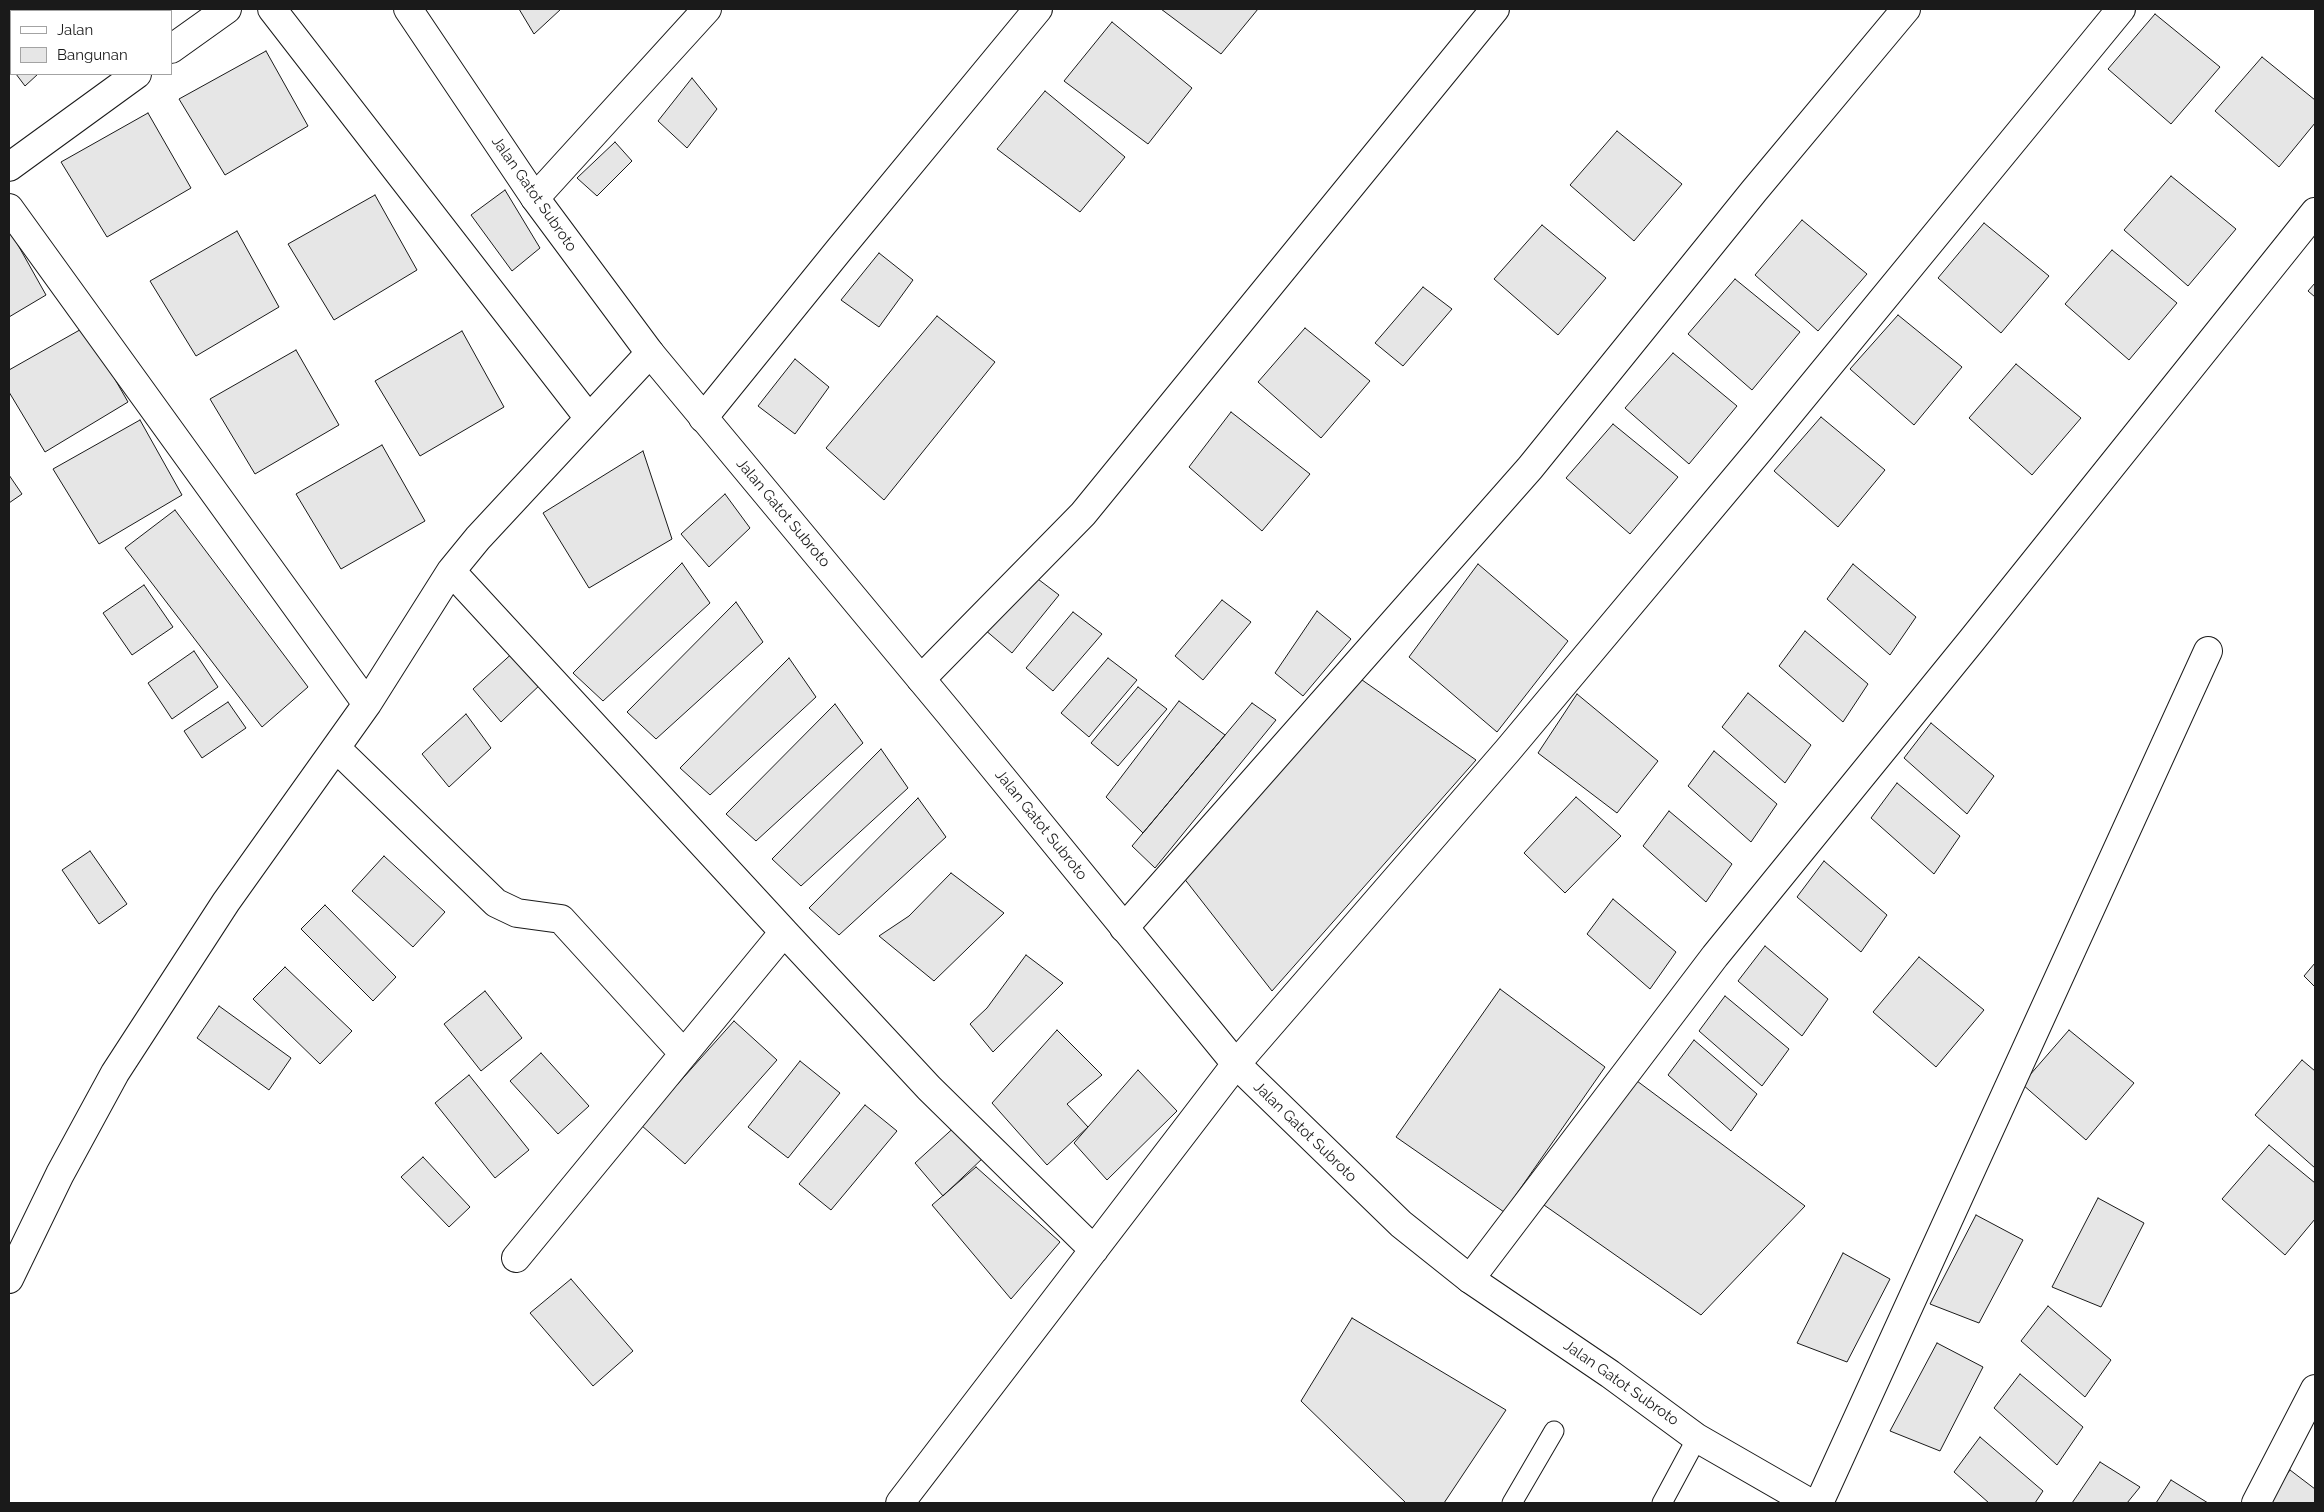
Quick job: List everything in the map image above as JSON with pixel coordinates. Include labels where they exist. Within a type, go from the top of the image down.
[{"type":"street","points":[[172,48],[227,9]]},
{"type":"street","points":[[272,9],[588,417]]},
{"type":"street","name":"Jalan Gatot Subroto","points":[[408,9],[535,198],[650,353],[921,679],[1236,1064],[1401,1224],[1470,1280],[1610,1374],[1697,1438],[1810,1503]]},
{"type":"street","points":[[535,198],[707,9]]},
{"type":"street","points":[[703,418],[1038,9]]},
{"type":"street","points":[[921,679],[1083,514],[1495,9]]},
{"type":"street","points":[[1124,928],[1530,468],[1754,191],[1906,9]]},
{"type":"street","points":[[900,1503],[1236,1064],[1508,750],[1736,478],[2121,9]]},
{"type":"street","points":[[9,167],[136,75]]},
{"type":"street","points":[[9,208],[367,704]]},
{"type":"street","points":[[1470,1280],[1715,956],[1997,609],[2315,212]]},
{"type":"street","points":[[9,1279],[60,1174],[115,1073],[226,902],[337,749],[451,571],[478,538],[588,417],[650,353]]},
{"type":"street","points":[[451,571],[929,1088],[1094,1250]]},
{"type":"street","points":[[1819,1503],[2208,651]]},
{"type":"street","points":[[337,749],[496,903],[517,913],[561,919],[684,1054]]},
{"type":"street","points":[[516,1258],[784,932]]},
{"type":"street","points":[[2256,1503],[2315,1389]]},
{"type":"lane","points":[[1512,1503],[1554,1431]]},
{"type":"lane","points":[[1662,1503],[1697,1438]]},
{"type":"building","points":[[9,9],[42,9],[10,10],[10,66]]},
{"type":"building","points":[[519,9],[561,9],[534,34]]},
{"type":"building","points":[[1161,9],[1258,9],[1221,54]]},
{"type":"building","points":[[2155,14],[2220,67],[2171,124],[2108,69]]},
{"type":"building","points":[[1112,22],[1192,88],[1148,144],[1064,81]]},
{"type":"building","points":[[266,51],[308,126],[225,175],[179,99]]},
{"type":"building","points":[[2262,57],[2315,100],[2315,123],[2279,167],[2215,111]]},
{"type":"building","points":[[17,75],[37,75],[25,86]]},
{"type":"building","points":[[692,78],[717,109],[687,148],[658,121]]},
{"type":"building","points":[[1045,91],[1125,157],[1080,212],[997,149]]},
{"type":"building","points":[[148,113],[191,188],[107,237],[61,162]]},
{"type":"building","points":[[1617,131],[1682,184],[1634,241],[1570,185]]},
{"type":"building","points":[[615,142],[632,161],[597,196],[577,178]]},
{"type":"building","points":[[2171,176],[2236,229],[2188,286],[2124,230]]},
{"type":"building","points":[[505,190],[540,248],[512,271],[471,215]]},
{"type":"building","points":[[375,195],[417,270],[334,320],[288,244]]},
{"type":"building","points":[[1802,220],[1867,274],[1818,331],[1755,275]]},
{"type":"building","points":[[1984,223],[2049,276],[2001,333],[1938,278]]},
{"type":"building","points":[[1542,225],[1606,278],[1558,335],[1494,279]]},
{"type":"building","points":[[9,229],[46,295],[9,317]]},
{"type":"building","points":[[237,231],[279,307],[196,356],[150,281]]},
{"type":"building","points":[[2112,250],[2177,303],[2129,360],[2065,304]]},
{"type":"building","points":[[879,253],[913,280],[879,327],[841,300]]},
{"type":"building","points":[[1735,279],[1800,332],[1752,390],[1688,334]]},
{"type":"building","points":[[2315,283],[2315,297],[2308,291]]},
{"type":"building","points":[[1423,287],[1452,309],[1403,366],[1375,343]]},
{"type":"building","points":[[1898,315],[1962,367],[1914,425],[1850,369]]},
{"type":"building","points":[[937,316],[995,362],[884,500],[826,448]]},
{"type":"building","points":[[85,327],[128,402],[45,452],[9,392],[9,370]]},
{"type":"building","points":[[1305,328],[1370,381],[1321,438],[1258,382]]},
{"type":"building","points":[[462,331],[504,407],[420,456],[375,381]]},
{"type":"building","points":[[296,350],[339,425],[255,474],[210,399]]},
{"type":"building","points":[[1673,353],[1737,406],[1689,464],[1625,408]]},
{"type":"building","points":[[795,359],[829,387],[795,434],[758,406]]},
{"type":"building","points":[[2016,364],[2081,418],[2032,475],[1969,418]]},
{"type":"building","points":[[1231,412],[1310,474],[1262,531],[1189,467]]},
{"type":"building","points":[[1821,417],[1885,470],[1838,527],[1774,471]]},
{"type":"building","points":[[140,420],[182,495],[99,544],[53,469]]},
{"type":"building","points":[[1613,424],[1678,477],[1630,534],[1566,478]]},
{"type":"building","points":[[382,445],[425,521],[341,569],[296,494]]},
{"type":"building","points":[[643,451],[672,539],[589,588],[543,513]]},
{"type":"building","points":[[9,475],[22,494],[9,503]]},
{"type":"building","points":[[725,494],[750,528],[709,567],[681,534]]},
{"type":"building","points":[[175,510],[308,687],[262,727],[125,548]]},
{"type":"building","points":[[682,563],[710,603],[603,701],[573,673]]},
{"type":"building","points":[[1478,564],[1568,641],[1497,732],[1409,657]]},
{"type":"building","points":[[1853,564],[1916,617],[1890,655],[1827,599]]},
{"type":"building","points":[[1030,573],[1059,595],[1012,653],[984,629]]},
{"type":"building","points":[[144,585],[173,627],[132,655],[103,613]]},
{"type":"building","points":[[1222,600],[1251,622],[1203,680],[1175,656]]},
{"type":"building","points":[[736,602],[763,642],[656,739],[627,712]]},
{"type":"building","points":[[1317,611],[1351,639],[1303,696],[1275,673]]},
{"type":"building","points":[[1073,612],[1102,634],[1053,691],[1026,668]]},
{"type":"building","points":[[1805,631],[1868,684],[1843,722],[1779,666]]},
{"type":"building","points":[[517,649],[543,682],[501,722],[473,689]]},
{"type":"building","points":[[194,651],[218,687],[172,719],[148,683]]},
{"type":"building","points":[[789,658],[816,697],[710,795],[680,768]]},
{"type":"building","points":[[1108,658],[1137,680],[1089,737],[1061,713]]},
{"type":"building","points":[[1355,675],[1476,760],[1272,991],[1183,877]]},
{"type":"building","points":[[1138,687],[1167,709],[1118,766],[1091,743]]},
{"type":"building","points":[[1748,693],[1811,745],[1785,783],[1722,727]]},
{"type":"building","points":[[1577,694],[1658,761],[1617,813],[1538,753]]},
{"type":"building","points":[[1179,701],[1225,735],[1143,833],[1106,797]]},
{"type":"building","points":[[228,702],[246,728],[202,758],[184,731]]},
{"type":"building","points":[[1252,703],[1276,720],[1155,868],[1132,846]]},
{"type":"building","points":[[835,704],[863,743],[756,841],[726,814]]},
{"type":"building","points":[[466,714],[491,748],[449,787],[422,754]]},
{"type":"building","points":[[1931,723],[1994,776],[1967,814],[1904,758]]},
{"type":"building","points":[[881,749],[908,788],[801,886],[772,859]]},
{"type":"building","points":[[1714,751],[1777,804],[1751,842],[1688,786]]},
{"type":"building","points":[[1897,783],[1960,836],[1934,874],[1871,818]]},
{"type":"building","points":[[1576,797],[1621,836],[1565,893],[1524,853]]},
{"type":"building","points":[[918,798],[946,837],[839,935],[809,908]]},
{"type":"building","points":[[1669,811],[1732,864],[1706,902],[1643,846]]},
{"type":"building","points":[[90,851],[127,904],[99,924],[62,870]]},
{"type":"building","points":[[384,856],[445,912],[413,947],[352,891]]},
{"type":"building","points":[[1824,861],[1887,915],[1861,952],[1797,897]]},
{"type":"building","points":[[951,873],[1004,913],[934,981],[879,936],[909,916]]},
{"type":"building","points":[[1613,899],[1676,952],[1650,989],[1587,934]]},
{"type":"building","points":[[325,905],[396,977],[373,1001],[301,929]]},
{"type":"building","points":[[1765,946],[1828,999],[1802,1036],[1738,981]]},
{"type":"building","points":[[1026,955],[1063,983],[993,1052],[970,1024],[987,1008]]},
{"type":"building","points":[[1919,957],[1984,1010],[1936,1067],[1873,1012]]},
{"type":"building","points":[[2315,963],[2315,987],[2304,976]]},
{"type":"building","points":[[285,967],[352,1031],[320,1064],[253,999]]},
{"type":"building","points":[[1500,989],[1605,1067],[1504,1212],[1396,1137]]},
{"type":"building","points":[[485,991],[522,1038],[481,1071],[444,1024]]},
{"type":"building","points":[[1725,996],[1789,1049],[1762,1086],[1699,1031]]},
{"type":"building","points":[[219,1006],[291,1058],[269,1090],[197,1038]]},
{"type":"building","points":[[734,1021],[777,1060],[685,1164],[641,1125]]},
{"type":"building","points":[[1057,1030],[1102,1075],[1067,1104],[1088,1127],[1047,1165],[992,1103]]},
{"type":"building","points":[[2069,1030],[2134,1083],[2086,1140],[2022,1084]]},
{"type":"building","points":[[1694,1040],[1757,1094],[1731,1131],[1668,1075]]},
{"type":"building","points":[[541,1053],[589,1106],[558,1134],[510,1081]]},
{"type":"building","points":[[2302,1060],[2315,1071],[2315,1168],[2255,1115]]},
{"type":"building","points":[[800,1061],[840,1093],[788,1158],[748,1127]]},
{"type":"building","points":[[1138,1070],[1177,1111],[1107,1180],[1074,1143]]},
{"type":"building","points":[[469,1075],[529,1150],[495,1178],[435,1103]]},
{"type":"building","points":[[1633,1078],[1805,1206],[1701,1315],[1544,1205]]},
{"type":"building","points":[[865,1105],[897,1131],[831,1210],[799,1184]]},
{"type":"building","points":[[959,1123],[984,1157],[943,1196],[915,1163]]},
{"type":"building","points":[[2269,1145],[2315,1183],[2315,1219],[2285,1255],[2222,1199]]},
{"type":"building","points":[[423,1157],[470,1207],[449,1227],[401,1177]]},
{"type":"building","points":[[976,1167],[1060,1242],[1011,1299],[932,1205]]},
{"type":"building","points":[[2098,1198],[2144,1223],[2101,1307],[2052,1287]]},
{"type":"building","points":[[1976,1215],[2023,1240],[1979,1323],[1930,1304]]},
{"type":"building","points":[[1843,1253],[1890,1279],[1847,1362],[1797,1343]]},
{"type":"building","points":[[571,1279],[633,1351],[593,1386],[530,1313]]},
{"type":"building","points":[[2048,1306],[2111,1360],[2085,1397],[2021,1341]]},
{"type":"building","points":[[1352,1318],[1506,1410],[1444,1503],[1406,1503],[1301,1401]]},
{"type":"building","points":[[1937,1343],[1983,1367],[1940,1451],[1890,1431]]},
{"type":"building","points":[[2020,1374],[2083,1427],[2057,1465],[1994,1408]]},
{"type":"building","points":[[1980,1437],[2043,1491],[2035,1503],[1989,1503],[1954,1472]]},
{"type":"building","points":[[2100,1462],[2140,1487],[2127,1503],[2072,1503]]},
{"type":"building","points":[[2290,1470],[2315,1489],[2315,1503],[2266,1503]]},
{"type":"building","points":[[2171,1480],[2208,1503],[2156,1503]]}]
